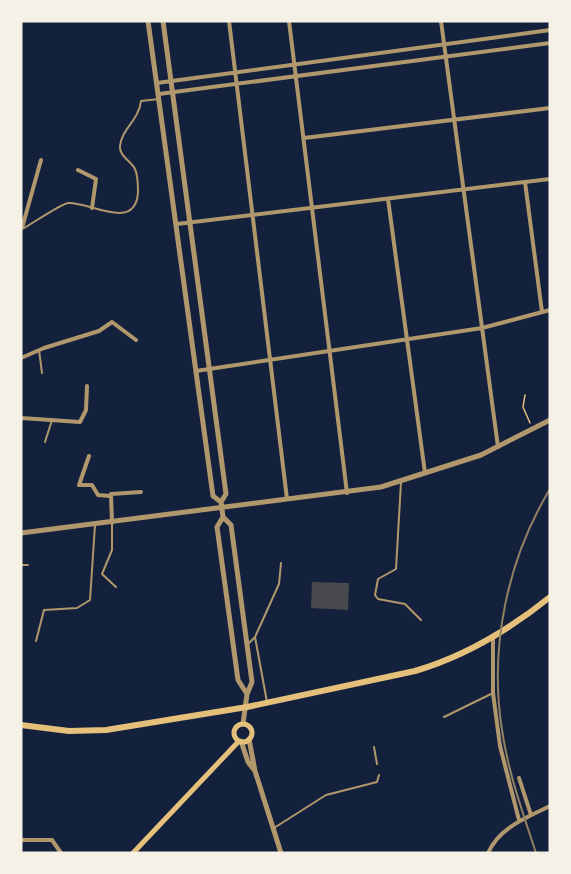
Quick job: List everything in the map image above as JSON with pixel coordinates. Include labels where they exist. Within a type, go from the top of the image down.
[{"type":"main road","points":[[21,725],[96,731],[247,707],[415,671],[434,666],[493,639],[550,597]]},
{"type":"main road","points":[[133,853],[239,741],[249,739],[251,729],[243,724],[235,729],[235,735],[239,741]]},
{"type":"street","points":[[148,21],[213,496],[221,502]]},
{"type":"street","points":[[163,21],[226,494],[221,502],[223,516],[231,525],[252,682],[247,693],[243,724]]},
{"type":"street","points":[[229,21],[287,499]]},
{"type":"street","points":[[289,21],[347,493]]},
{"type":"street","points":[[441,21],[498,447]]},
{"type":"street","points":[[158,83],[550,30]]},
{"type":"street","points":[[159,96],[172,92],[237,83],[550,43]]},
{"type":"street","points":[[303,138],[550,108]]},
{"type":"street","points":[[22,229],[41,160]]},
{"type":"street","points":[[78,170],[96,179],[93,208]]},
{"type":"street","points":[[177,225],[550,179]]},
{"type":"street","points":[[525,182],[542,312]]},
{"type":"street","points":[[388,199],[425,473]]},
{"type":"street","points":[[196,371],[482,328],[550,310]]},
{"type":"street","points":[[21,358],[93,333],[112,322],[136,340]]},
{"type":"street","points":[[21,418],[81,421],[86,406],[87,386]]},
{"type":"street","points":[[21,533],[347,493],[401,482],[498,447],[550,420]]},
{"type":"street","points":[[89,456],[79,484],[92,485],[98,495],[110,496],[114,493],[141,492]]},
{"type":"street","points":[[110,496],[112,523]]},
{"type":"street","points":[[223,516],[217,527],[224,581],[238,680],[247,693]]},
{"type":"street","points":[[493,639],[494,693],[503,765],[519,820]]},
{"type":"street","points":[[249,739],[255,771],[281,853]]},
{"type":"street","points":[[239,741],[248,762],[255,771]]},
{"type":"street","points":[[519,778],[531,815]]},
{"type":"street","points":[[488,853],[501,835],[519,820],[550,806]]},
{"type":"street","points":[[21,840],[50,839],[57,844],[62,853]]},
{"type":"lane","points":[[22,229],[67,203],[121,212],[136,203],[138,191],[135,169],[121,153],[120,146],[123,135],[134,122],[141,101],[159,96]]},
{"type":"lane","points":[[39,350],[42,373]]},
{"type":"lane","points":[[45,442],[52,420]]},
{"type":"lane","points":[[401,482],[396,569],[378,579],[375,595],[378,599],[405,604],[421,620]]},
{"type":"lane","points":[[112,523],[112,550],[102,574],[116,587]]},
{"type":"lane","points":[[36,641],[44,610],[77,608],[90,600],[95,525]]},
{"type":"lane","points":[[247,644],[255,637],[279,584],[281,563]]},
{"type":"lane","points":[[21,565],[28,564]]},
{"type":"lane","points":[[255,637],[267,702]]},
{"type":"lane","points":[[444,717],[494,693]]},
{"type":"lane","points":[[374,747],[377,764]]},
{"type":"lane","points":[[273,829],[317,799],[377,782],[379,775]]},
{"type":"path","points":[[525,395],[523,407],[532,430]]},
{"type":"building","points":[[312,582],[349,583],[348,610],[311,608]]},
{"type":"railway","points":[[536,853],[508,761],[502,730],[498,668],[500,636],[512,575],[535,516],[550,489]]}]
